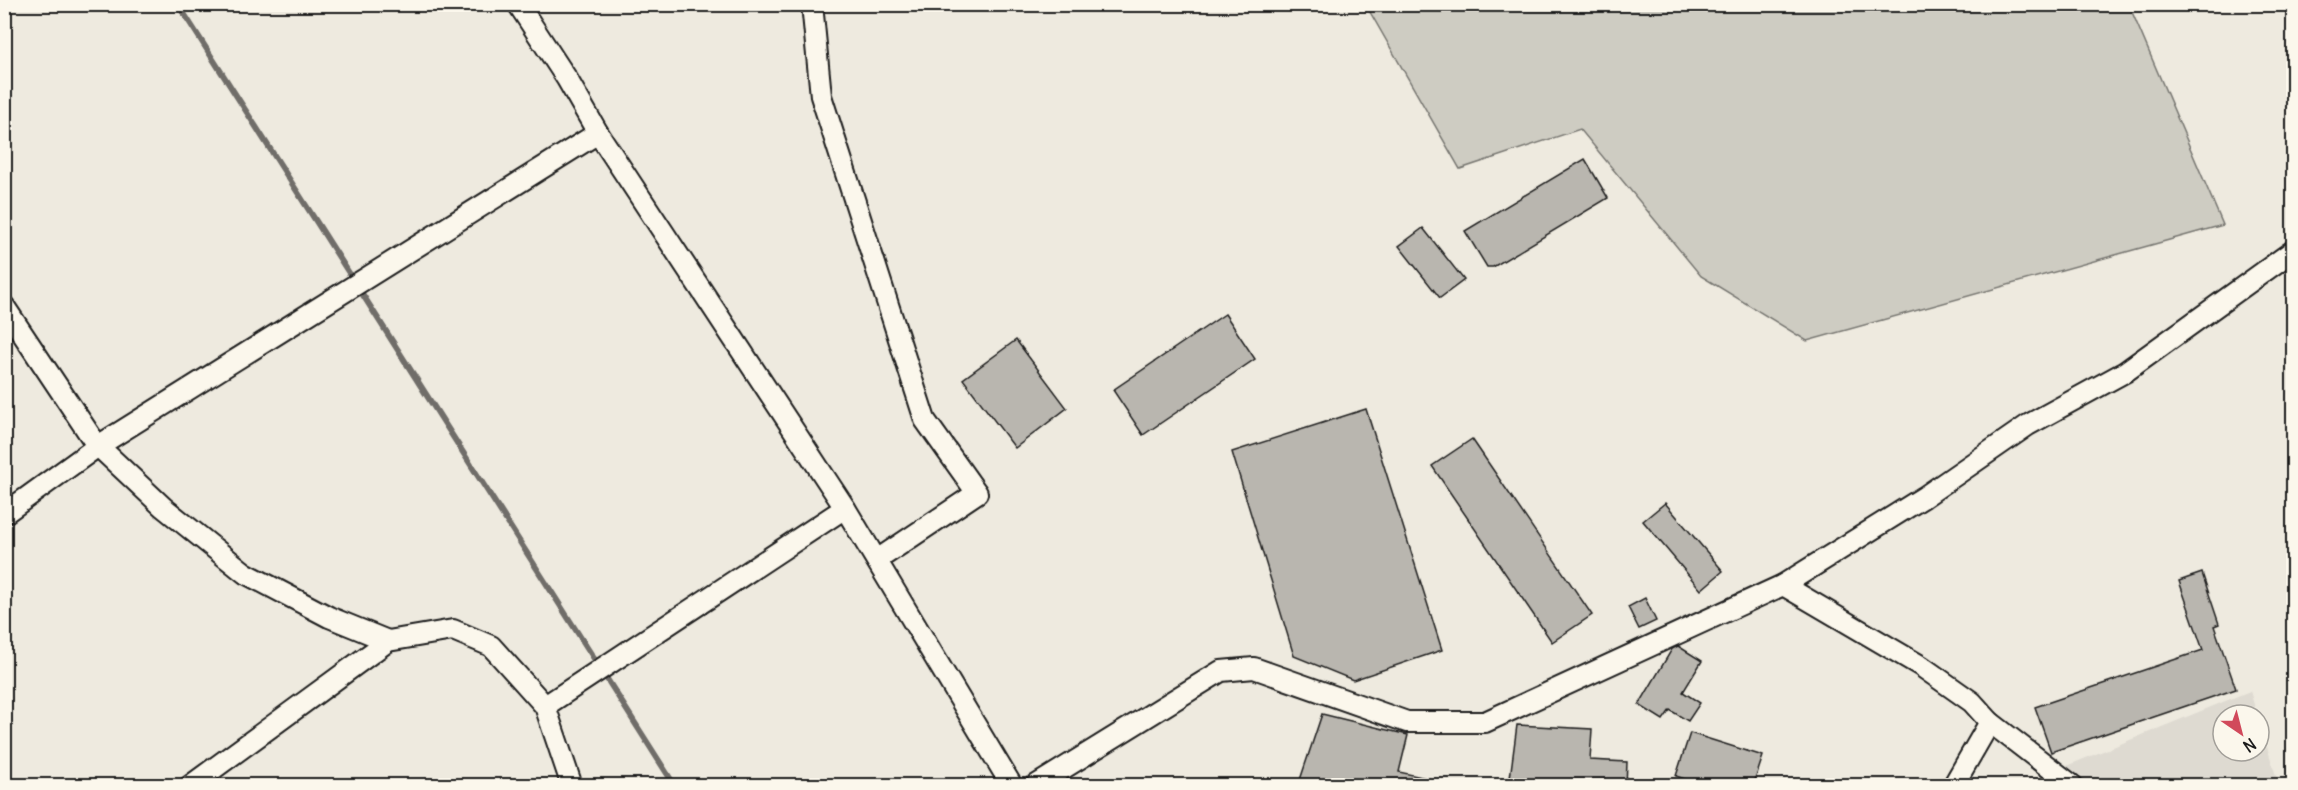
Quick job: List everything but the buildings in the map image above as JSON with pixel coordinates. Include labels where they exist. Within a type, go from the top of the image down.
[{"type":"street","points":[[518,4],[567,79],[598,133],[845,508],[1012,786]]},
{"type":"street","points":[[812,4],[821,96],[925,420],[977,493],[877,560]]},
{"type":"street","points":[[4,514],[98,446],[598,133]]},
{"type":"street","points":[[1035,786],[1221,671],[1254,668],[1407,722],[1485,722],[1783,585],[1924,497],[2028,425],[2125,372],[2294,250]]},
{"type":"street","points":[[4,306],[98,446],[163,507],[245,573],[329,617],[388,641]]},
{"type":"street","points":[[545,706],[845,508]]},
{"type":"street","points":[[1783,585],[1921,666],[1972,702],[1990,722],[2073,786]]},
{"type":"street","points":[[190,786],[388,641],[453,630],[491,646],[545,706],[572,786]]},
{"type":"street","points":[[1953,786],[1990,722]]},
{"type":"shaded area","points":[[1366,5],[2129,5],[2223,225],[1807,341],[1701,276],[1580,129],[1460,169]]},
{"type":"shaded area","points":[[2250,691],[2254,703],[2221,703]]},
{"type":"shaded area","points":[[2211,707],[2211,763],[2271,763],[2271,760],[2279,785],[2091,785],[2064,767]]},
{"type":"waterway","points":[[178,4],[675,786]]}]
